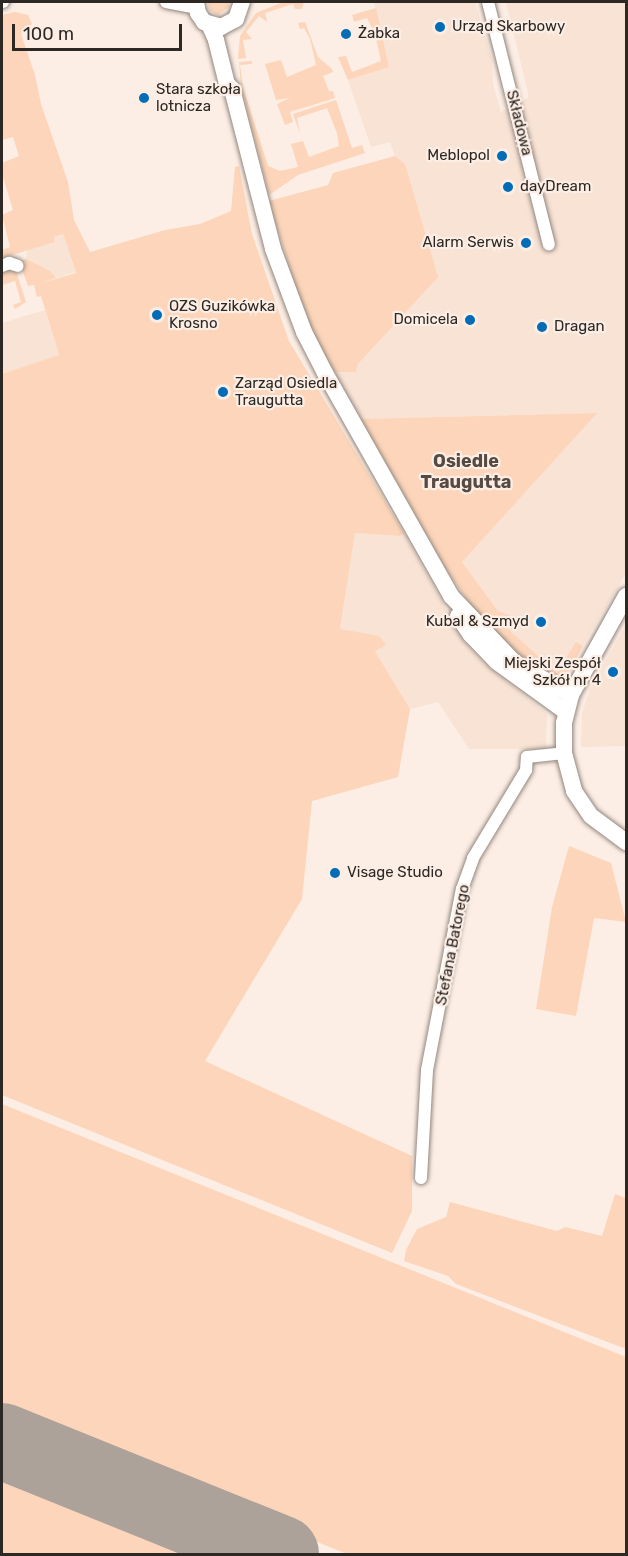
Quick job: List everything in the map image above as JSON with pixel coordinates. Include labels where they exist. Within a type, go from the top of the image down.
[{"type":"street","points":[[166,2],[196,5],[201,18],[209,24],[221,27],[232,22],[239,15],[245,3]]},
{"type":"street","name":"Składowa","points":[[488,2],[549,244]]},
{"type":"street","points":[[232,22],[228,35],[234,81],[232,89],[273,249],[304,332],[341,403],[451,596],[513,662],[571,695]]},
{"type":"street","points":[[209,24],[216,40],[227,84],[232,89]]},
{"type":"street","points":[[2,266],[9,263],[18,266]]},
{"type":"street","points":[[451,596],[453,607],[471,635],[497,662],[566,712]]},
{"type":"street","points":[[627,596],[571,695],[566,712],[564,753],[574,791],[591,816],[627,842]]},
{"type":"street","name":"Stefana Batorego","points":[[421,1178],[427,1070],[462,890],[473,858],[526,770],[527,757],[564,753]]},
{"type":"shaded area","points":[[208,2],[228,2],[229,7],[218,15],[209,10]]},
{"type":"shaded area","points":[[283,2],[303,2],[303,6],[301,9],[295,9],[293,4],[265,13],[267,22],[259,16],[246,32],[252,39],[243,40],[246,58],[238,59],[240,36],[256,13]]},
{"type":"shaded area","points":[[374,2],[475,2],[492,59],[493,84],[501,112],[529,97],[506,2],[626,2],[626,573],[583,645],[576,643],[557,673],[506,628],[509,615],[498,611],[462,562],[596,413],[359,419],[332,372],[356,372],[358,364],[422,294],[405,164],[395,156],[390,142],[371,147],[348,80],[389,67]]},
{"type":"shaded area","points":[[376,8],[389,67],[348,80],[338,57],[346,56],[352,72],[381,61],[375,34],[367,18],[354,22],[352,15]]},
{"type":"shaded area","points":[[15,12],[28,15],[32,24],[21,34],[35,75],[41,104],[68,182],[74,220],[90,252],[165,230],[200,224],[231,211],[235,167],[239,166],[252,234],[289,341],[404,533],[400,536],[355,533],[340,629],[379,636],[386,645],[375,651],[410,709],[398,777],[312,801],[302,899],[205,1061],[412,1156],[412,1211],[392,1253],[2,1095],[2,374],[59,355],[41,296],[37,297],[34,285],[28,286],[19,261],[26,259],[50,271],[56,278],[38,284],[76,273],[63,234],[54,237],[55,242],[2,258],[2,250],[10,247],[2,215],[13,210],[2,174],[2,163],[19,156],[13,137],[2,140],[2,15]]},
{"type":"shaded area","points":[[305,22],[318,57],[332,69],[333,72],[323,76],[329,91],[333,91],[335,98],[290,112],[293,122],[285,125],[277,104],[290,98],[276,100],[265,64],[281,60],[287,77],[316,65],[310,39],[304,28],[300,29],[298,23]]},
{"type":"shaded area","points":[[252,61],[252,64],[240,65],[243,87],[268,166],[280,171],[298,167],[291,144],[303,141],[309,157],[339,146],[337,133],[327,108],[297,118],[300,134],[293,114],[336,100],[352,148],[362,145],[365,153],[298,175],[269,195],[241,86],[239,62]]},
{"type":"shaded area","points":[[395,156],[405,164],[438,277],[358,364],[356,372],[332,372],[301,306],[269,201],[328,185],[333,173]]},
{"type":"shaded area","points":[[63,234],[75,272],[56,278],[50,271],[26,261],[27,250],[55,242],[54,237]]},
{"type":"shaded area","points":[[15,268],[26,302],[15,309],[13,305],[21,302],[15,281],[2,285],[2,273]]},
{"type":"shaded area","points":[[45,310],[59,356],[2,374],[2,323]]},
{"type":"shaded area","points":[[597,413],[462,562],[498,611],[510,615],[507,628],[557,673],[576,642],[583,646],[566,677],[559,679],[528,667],[478,616],[447,571],[360,419]]},
{"type":"shaded area","points":[[355,533],[400,536],[404,533],[465,644],[485,664],[547,714],[546,749],[469,749],[438,702],[410,709],[375,651],[340,629]]},
{"type":"shaded area","name":"Miejski Zespół Szkół nr 4","points":[[626,625],[626,746],[581,747],[582,713],[590,689]]},
{"type":"shaded area","points":[[569,846],[611,863],[626,922],[594,918],[576,1016],[536,1009],[552,907]]},
{"type":"shaded area","points":[[2,1104],[626,1357],[626,1554],[347,1554],[2,1414]]},
{"type":"shaded area","points":[[615,1194],[626,1198],[626,1349],[456,1284],[448,1276],[404,1261],[406,1250],[417,1229],[446,1217],[450,1202],[557,1231],[565,1227],[602,1236]]},
{"type":"shaded area","points":[[2,1469],[181,1541],[195,1554],[2,1554]]},
{"type":"taxiway","points":[[185,1516],[220,1554]]},
{"type":"runway","points":[[2,1441],[281,1554]]},
{"type":"place","name":"Urząd Skarbowy","points":[[440,27]]},
{"type":"place","name":"Żabka","points":[[346,34]]},
{"type":"place","name":"Stara szkoła lotnicza","points":[[144,98]]},
{"type":"place","name":"Meblopol","points":[[502,156]]},
{"type":"place","name":"dayDream","points":[[508,187]]},
{"type":"place","name":"Alarm Serwis","points":[[526,243]]},
{"type":"place","name":"OZS Guzikówka Krosno","points":[[157,315]]},
{"type":"place","name":"Domicela","points":[[470,320]]},
{"type":"place","name":"Dragan","points":[[542,327]]},
{"type":"place","name":"Zarząd Osiedla Traugutta","points":[[223,392]]},
{"type":"place","name":"Kubal & Szmyd","points":[[541,622]]},
{"type":"place","name":"Miejski Zespół Szkół nr 4","points":[[613,672]]},
{"type":"place","name":"Visage Studio","points":[[335,873]]},
{"type":"district","name":"Osiedle Traugutta","points":[[466,472]]}]
